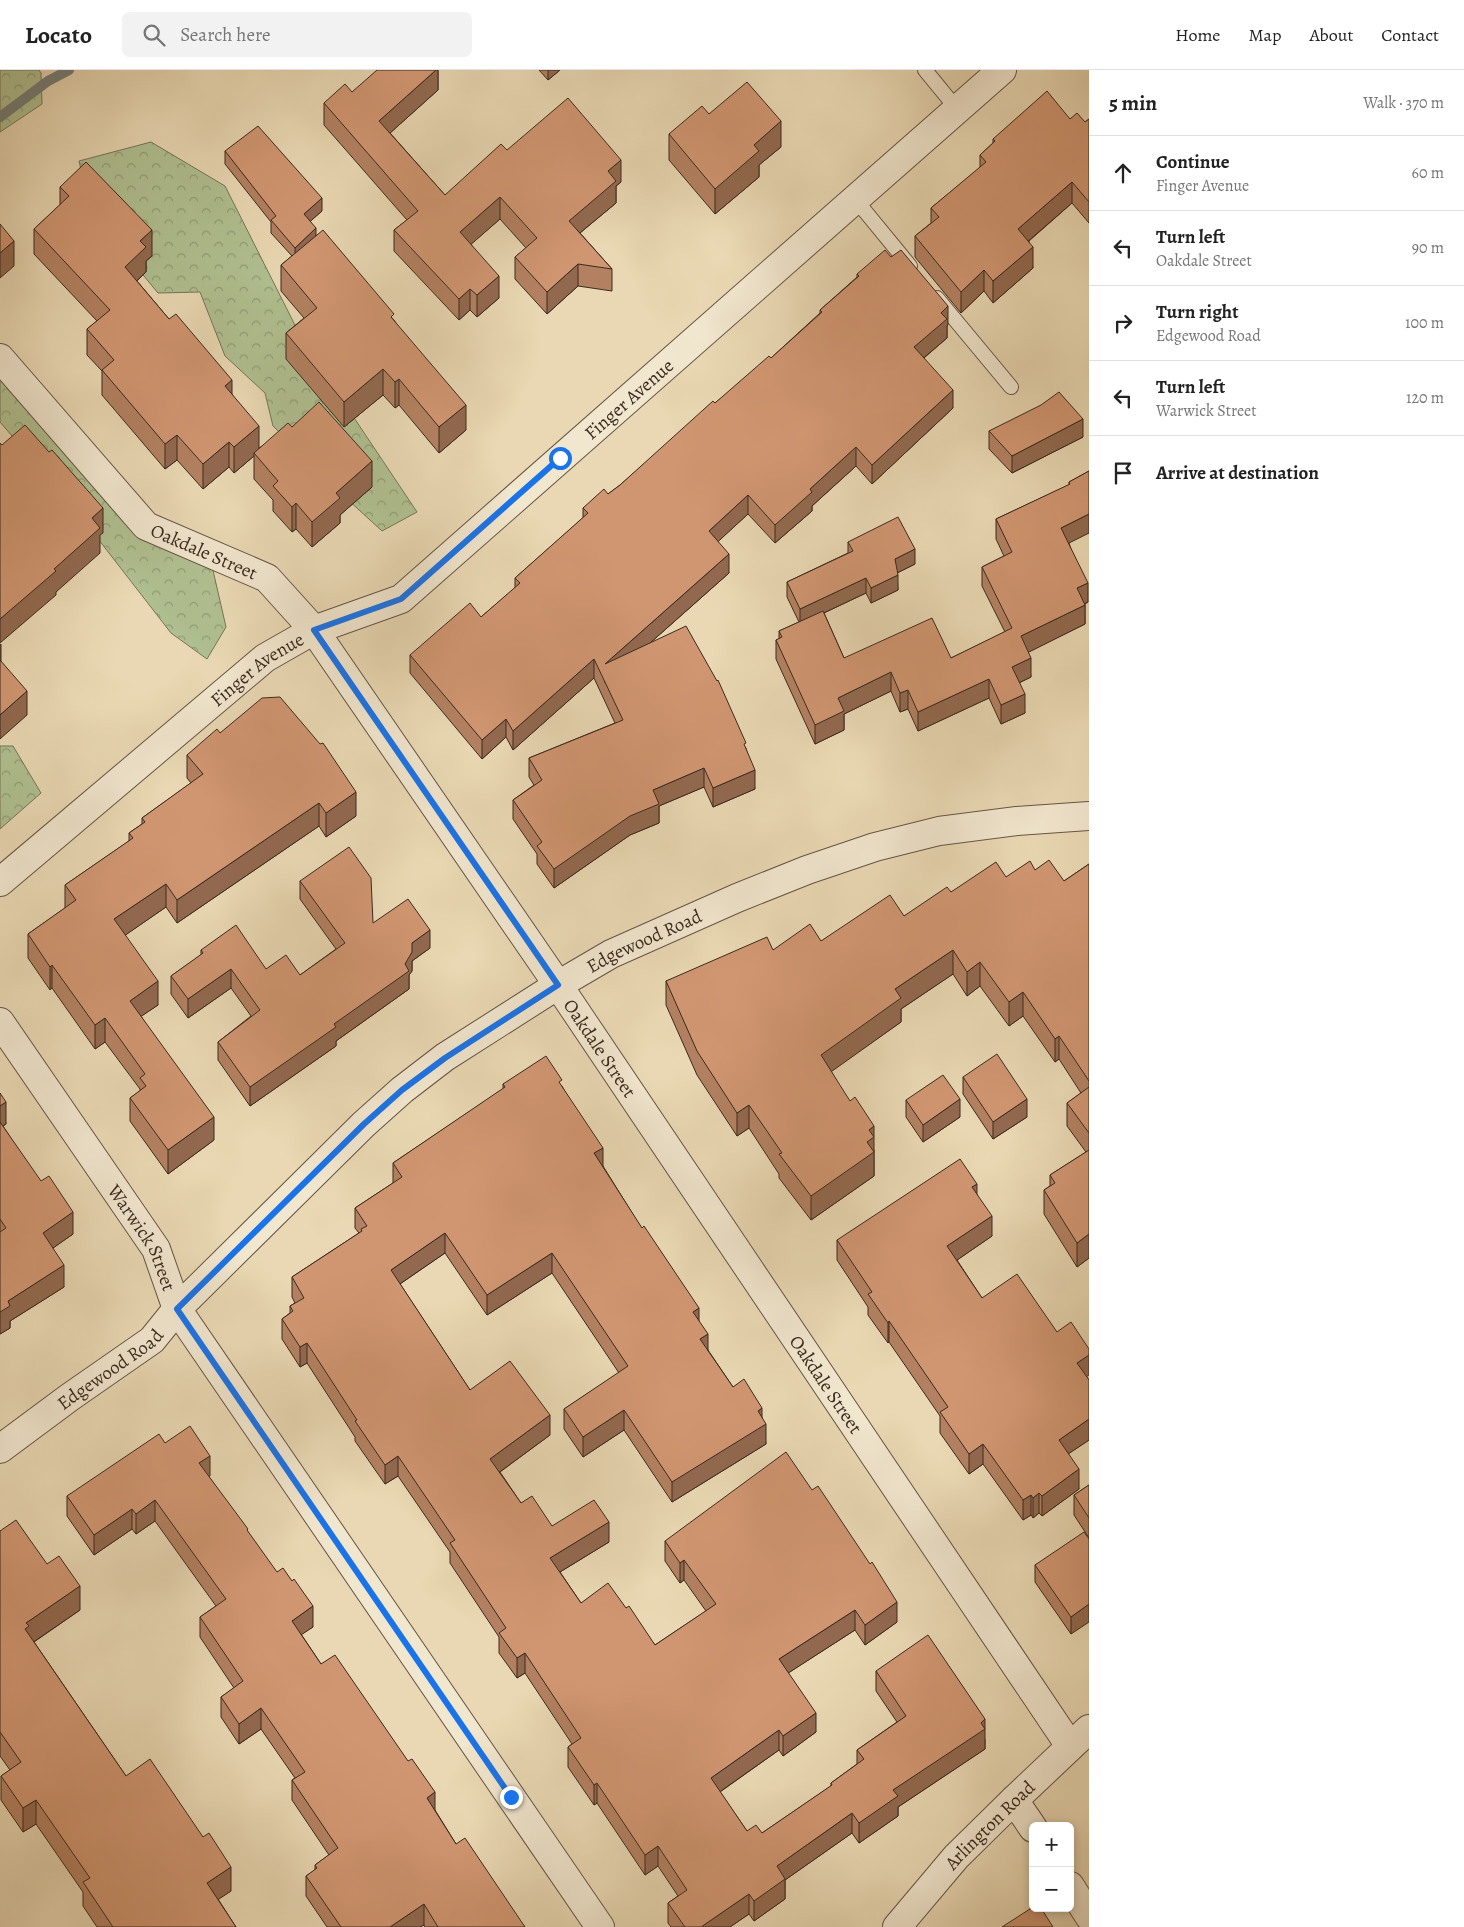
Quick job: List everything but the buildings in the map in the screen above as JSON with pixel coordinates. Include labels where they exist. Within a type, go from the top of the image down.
[{"type":"street","name":"Finger Avenue","points":[[0,882],[265,658],[314,630],[401,599],[1002,70]]},
{"type":"street","name":"Oakdale Street","points":[[0,358],[146,526],[268,578],[314,630],[1079,1738]]},
{"type":"street","name":"Edgewood Road","points":[[0,1449],[152,1340],[177,1309],[364,1124],[402,1090],[445,1058],[558,985],[611,954],[672,926],[807,870],[875,847],[939,831],[1017,821],[1089,816]]},
{"type":"street","name":"Warwick Street","points":[[0,1022],[156,1249],[177,1309],[600,1927]]},
{"type":"street","name":"Arlington Road","points":[[897,1927],[956,1857],[1079,1738]]},
{"type":"street","points":[[1014,1800],[1029,1822]]},
{"type":"street","points":[[1074,1892],[1089,1916]]},
{"type":"lane","points":[[924,70],[958,109]]},
{"type":"lane","points":[[855,199],[918,275]]},
{"type":"lane","points":[[930,290],[1012,387]]},
{"type":"green space","points":[[0,70],[39,70],[41,73],[42,104],[0,132]]},
{"type":"green space","points":[[151,142],[225,186],[304,343],[417,512],[382,531],[335,488],[273,426],[265,393],[225,356],[200,292],[158,293],[91,212],[79,161]]},
{"type":"green space","points":[[0,373],[81,468],[212,566],[226,627],[207,659],[171,633],[78,513],[0,422]]},
{"type":"green space","points":[[0,746],[13,746],[41,793],[0,829]]},
{"type":"waterway","points":[[0,117],[48,81],[69,70]]},
{"type":"route","points":[[511,1797],[177,1309],[364,1124],[402,1090],[445,1058],[558,985],[426,796],[314,630],[401,599],[560,458]]}]
